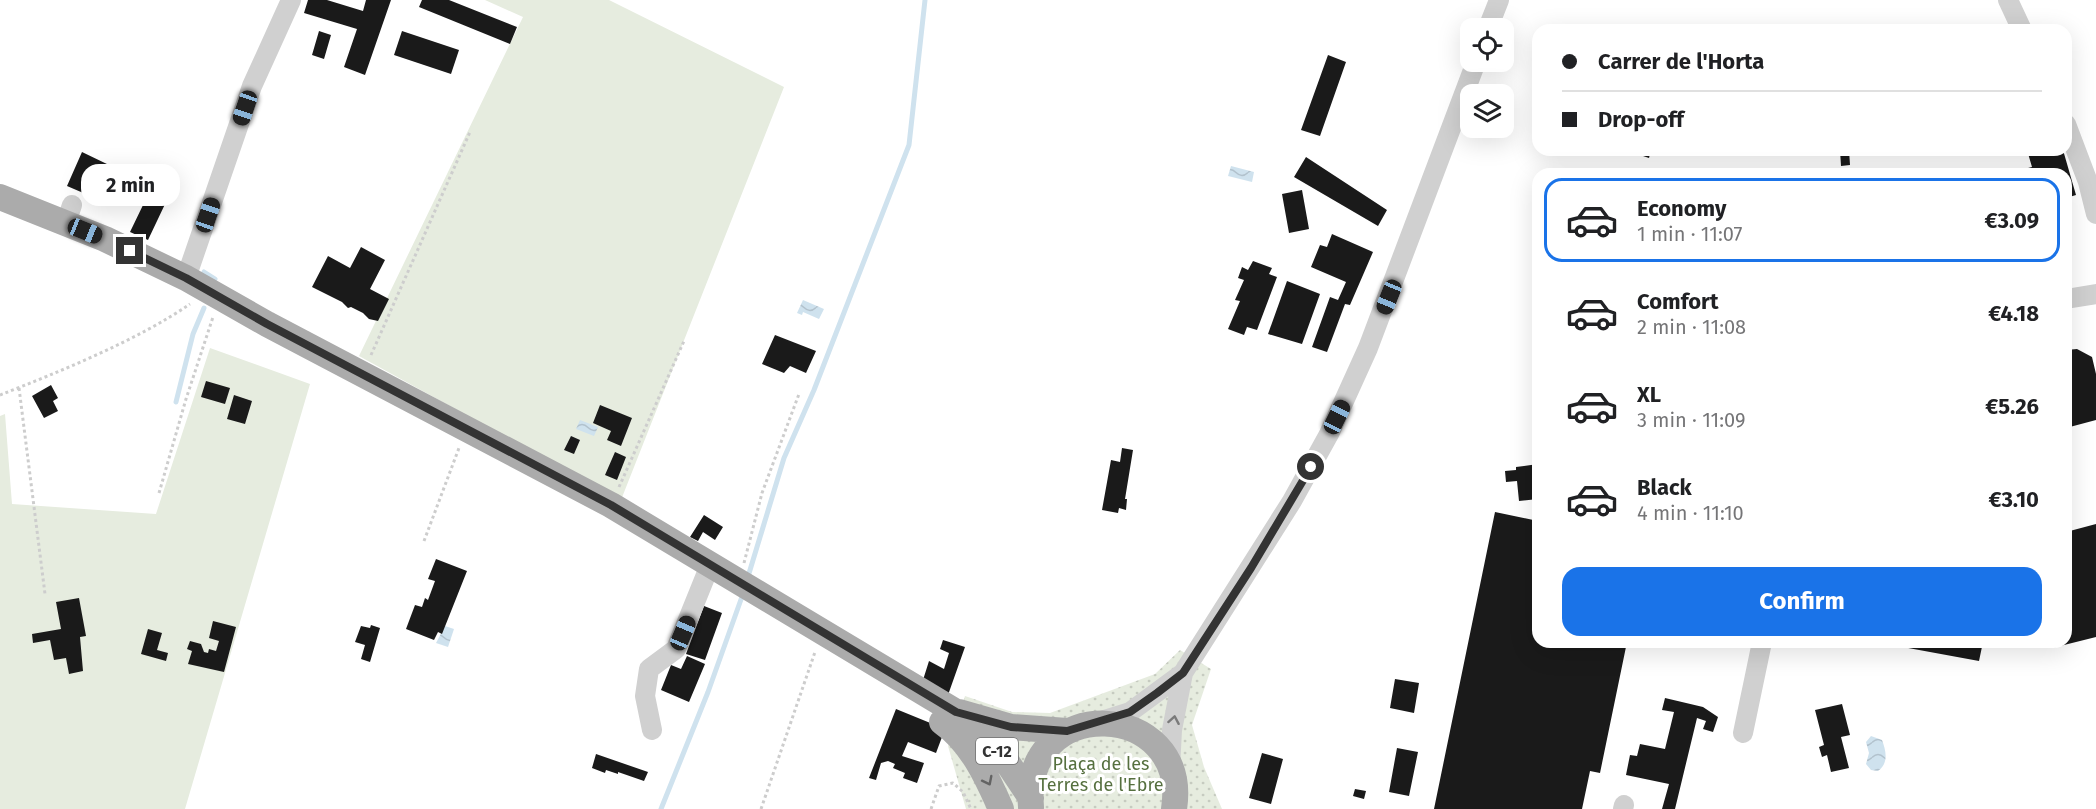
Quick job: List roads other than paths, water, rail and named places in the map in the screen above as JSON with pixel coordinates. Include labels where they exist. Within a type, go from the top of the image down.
[{"type":"main road","name":"C-12","points":[[0,197],[69,214],[149,251],[186,278],[467,428],[579,478],[611,505],[703,555],[746,586],[956,712],[1007,762],[1031,803]]},
{"type":"main road","points":[[832,638],[869,676],[958,733],[987,778],[1001,809]]},
{"type":"main road","name":"C-12","points":[[956,712],[1011,727],[1067,731],[1098,722],[1118,724],[1137,731],[1160,750],[1176,794]]},
{"type":"main road","name":"C-12","points":[[1031,803],[1032,782],[1039,759],[1049,746],[1067,731]]},
{"type":"street","points":[[186,278],[252,86],[291,0]]},
{"type":"street","points":[[1492,18],[1499,0]]},
{"type":"street","points":[[2008,0],[2019,24]]},
{"type":"street","points":[[1098,722],[1130,712],[1183,673],[1292,501],[1345,401],[1389,297],[1472,72]]},
{"type":"street","points":[[2072,140],[2088,182],[2096,214]]},
{"type":"street","points":[[2072,298],[2096,294]]},
{"type":"street","points":[[652,730],[645,696],[649,669],[676,649],[703,555]]},
{"type":"street","points":[[1743,733],[1761,648]]},
{"type":"street","points":[[1176,794],[1172,730],[1183,673]]},
{"type":"water","points":[[1231,166],[1254,172],[1252,182],[1228,176]]},
{"type":"water","points":[[803,300],[824,309],[819,319],[803,312],[802,315],[797,313]]},
{"type":"water","points":[[580,420],[598,427],[594,436],[576,429]]},
{"type":"water","points":[[445,626],[454,629],[448,647],[436,643]]},
{"type":"water","points":[[1871,736],[1882,740],[1885,748],[1885,761],[1878,771],[1871,770],[1866,764],[1869,753],[1866,742]]},
{"type":"waterway","points":[[747,580],[784,458],[814,390],[909,145],[925,0]]},
{"type":"waterway","points":[[204,272],[215,279]]},
{"type":"waterway","points":[[176,402],[193,334],[204,308]]},
{"type":"waterway","points":[[661,809],[708,692],[744,591]]},
{"type":"park label","name":"Plaça de les Terres de l'Ebre","points":[[1101,774]]}]
